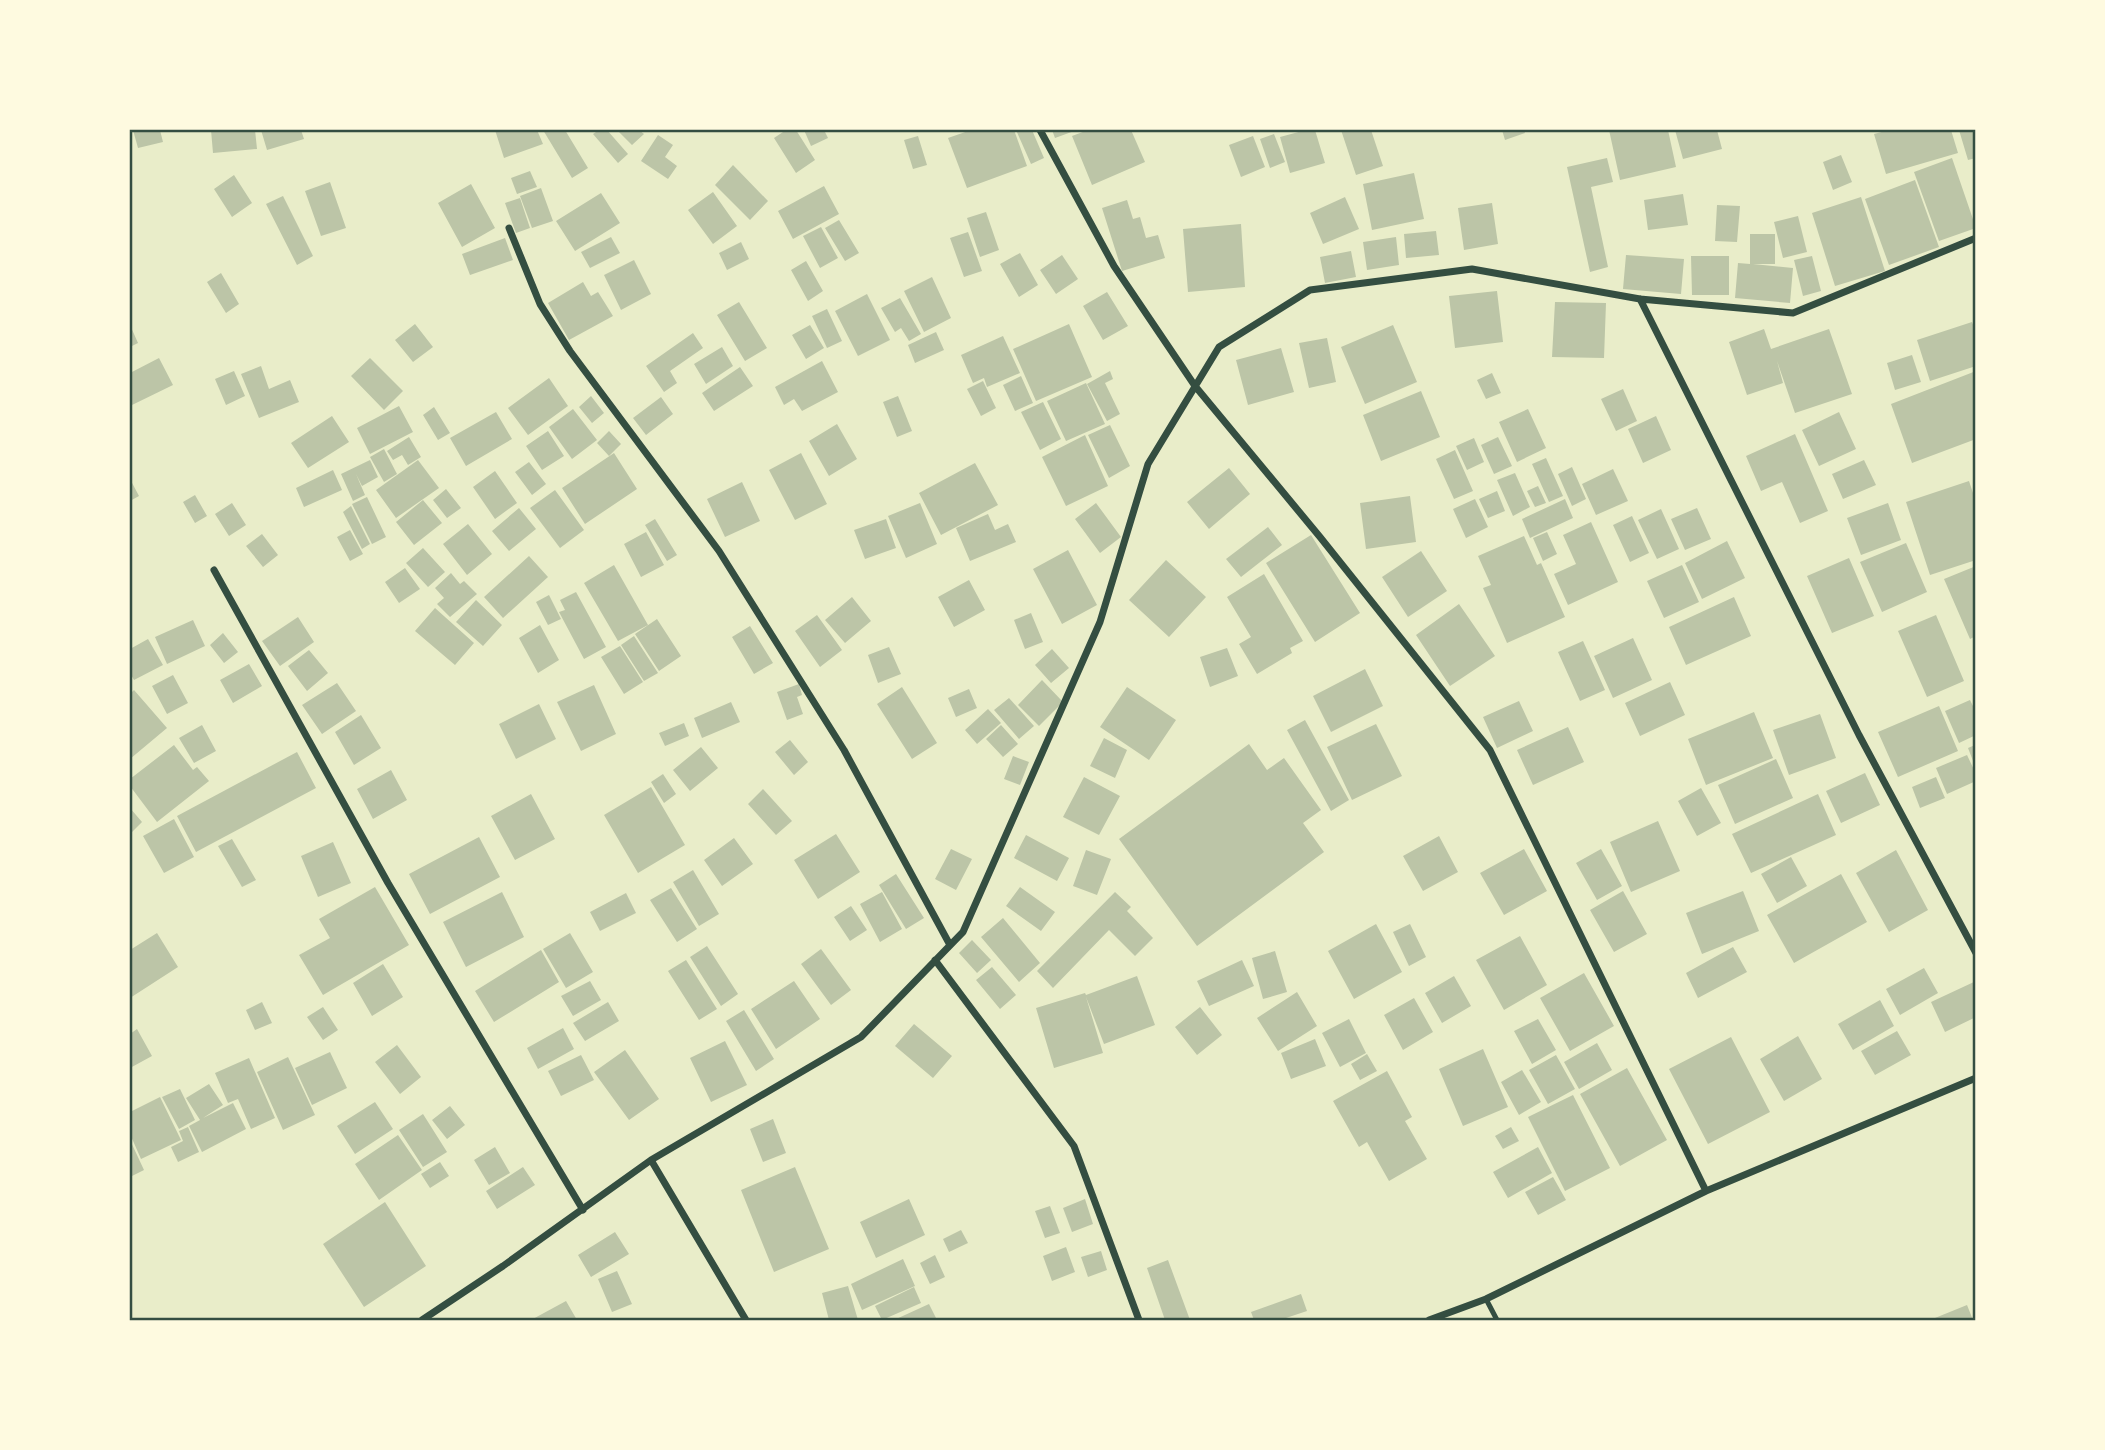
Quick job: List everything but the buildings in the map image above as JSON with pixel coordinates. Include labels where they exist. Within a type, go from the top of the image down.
[{"type":"street","points":[[1040,130],[1114,266],[1195,386],[1490,750],[1706,1191]]},
{"type":"street","points":[[509,228],[540,304],[570,351],[719,551],[844,750],[950,945]]},
{"type":"street","points":[[422,1321],[651,1160],[861,1037],[963,932],[1100,622],[1148,464],[1219,346],[1310,290],[1472,269],[1640,299],[1793,313],[1976,238]]},
{"type":"street","points":[[1640,299],[1859,735],[1976,953]]},
{"type":"street","points":[[214,570],[388,883],[583,1210]]},
{"type":"street","points":[[935,960],[1074,1146],[1139,1321]]},
{"type":"street","points":[[1429,1321],[1486,1299],[1706,1191],[1976,1078]]},
{"type":"street","points":[[651,1160],[746,1321]]},
{"type":"lane","points":[[1486,1299],[1497,1321]]}]
